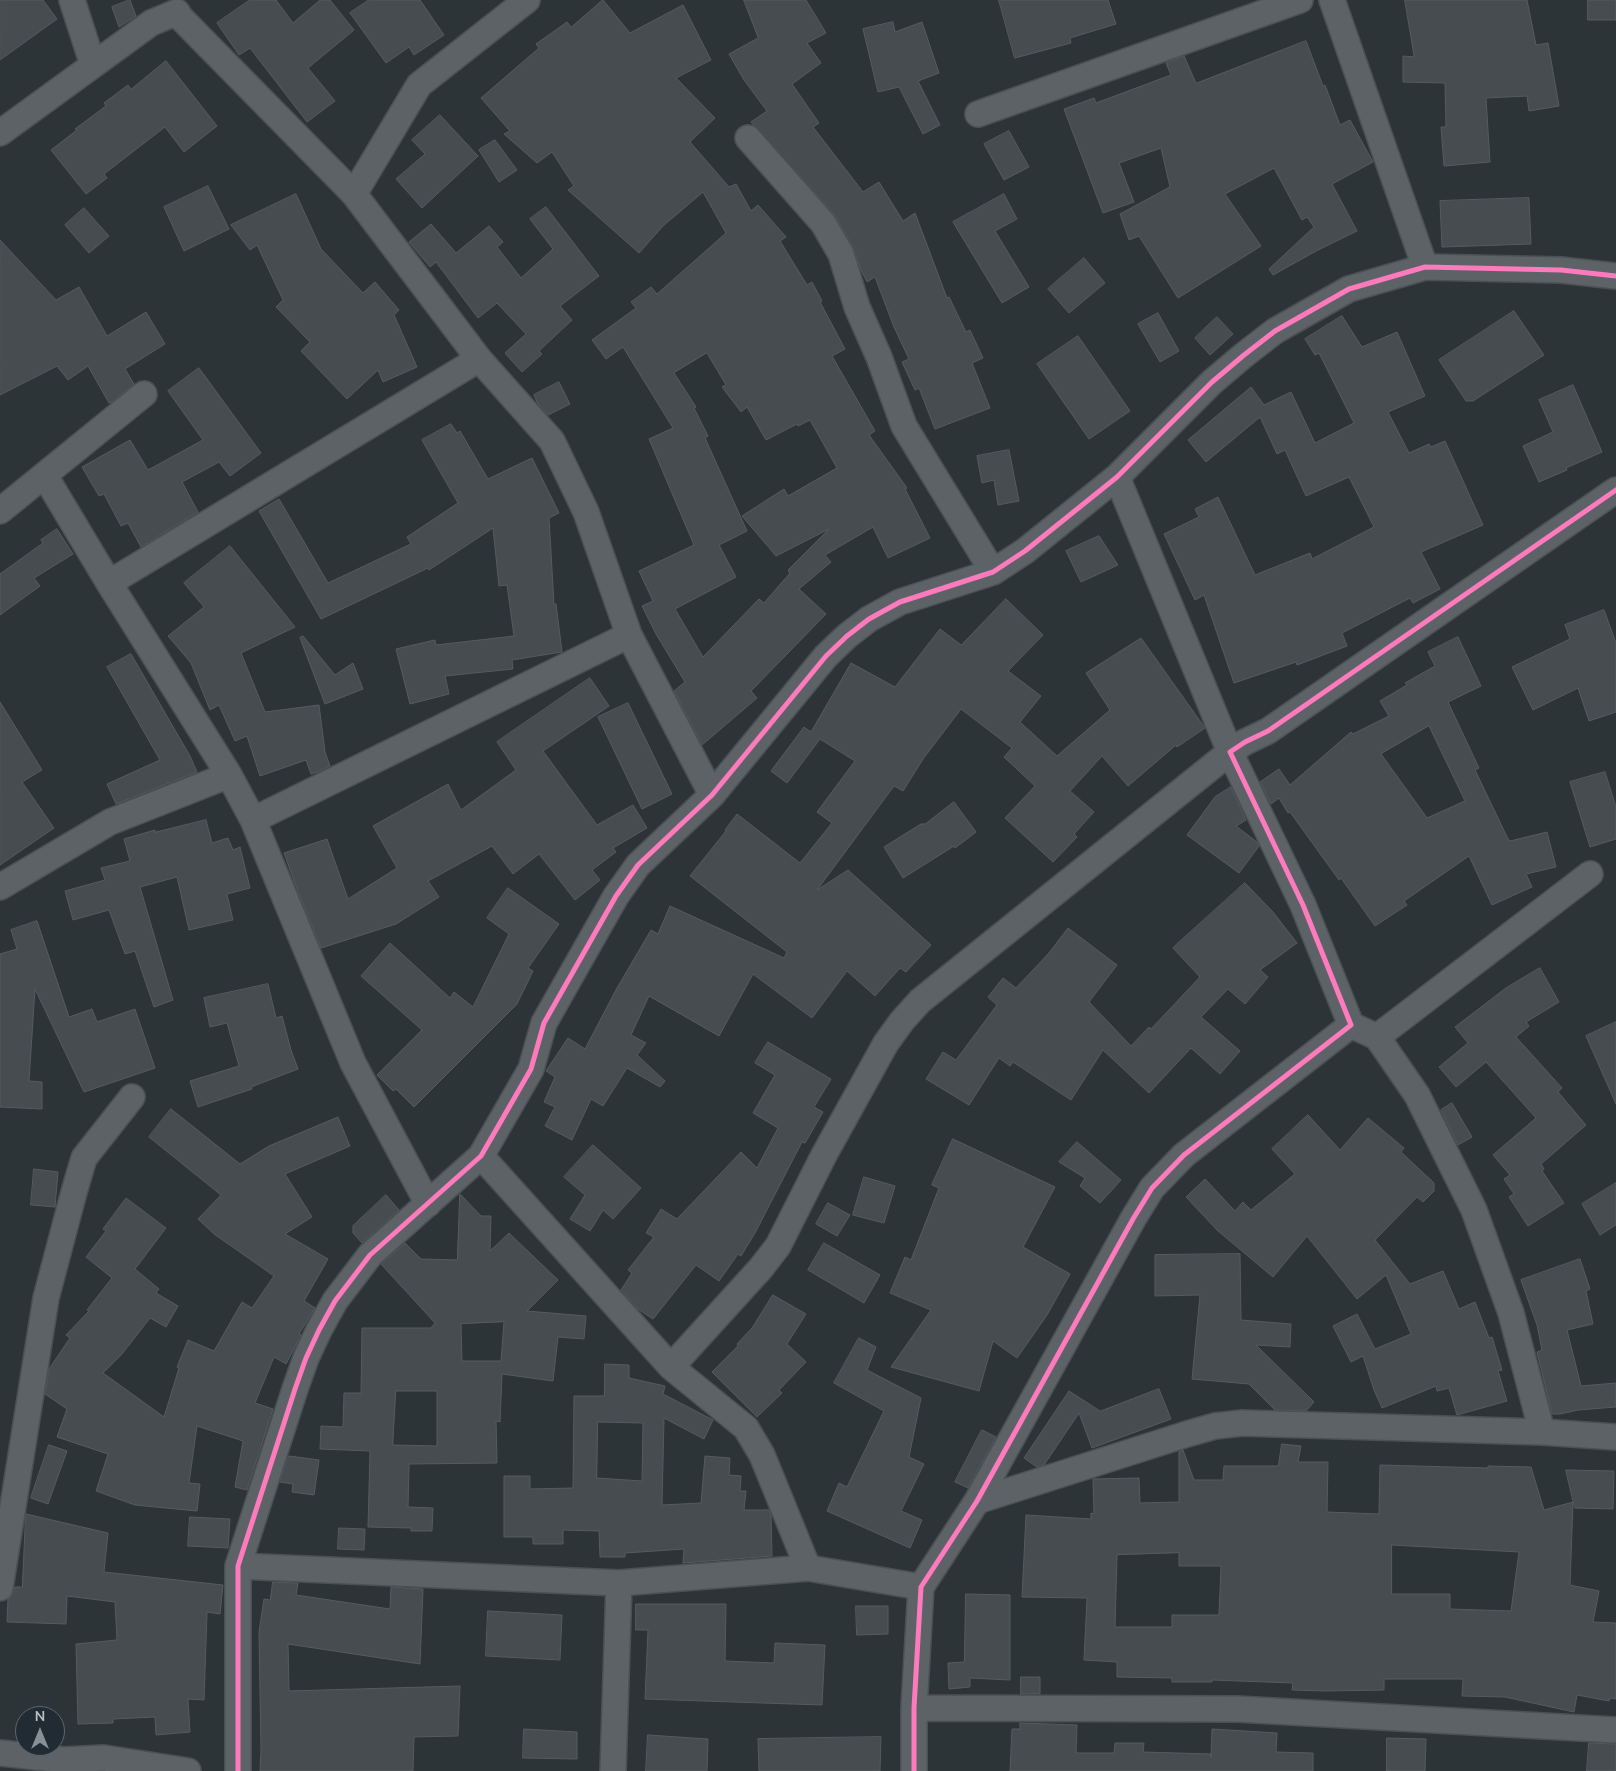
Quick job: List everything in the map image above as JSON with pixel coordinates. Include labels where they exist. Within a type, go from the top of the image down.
[{"type":"street","points":[[72,0],[93,65]]},
{"type":"street","points":[[354,194],[419,85],[527,0]]},
{"type":"street","points":[[978,114],[1300,0]]},
{"type":"street","points":[[1332,0],[1425,266]]},
{"type":"street","points":[[0,133],[151,23],[178,6],[180,18],[354,194],[480,359],[552,441],[586,512],[629,635],[712,795]]},
{"type":"street","points":[[748,138],[823,223],[841,254],[857,306],[879,357],[904,426],[992,572]]},
{"type":"street","points":[[238,1771],[238,1566],[306,1358],[335,1301],[370,1255],[481,1156],[531,1069],[544,1023],[616,896],[638,865],[712,795],[826,656],[869,619],[900,602],[992,572],[1025,551],[1117,477],[1212,382],[1275,331],[1349,289],[1425,266],[1561,270],[1616,276]]},
{"type":"street","points":[[109,583],[480,359]]},
{"type":"street","points":[[0,512],[144,394]]},
{"type":"street","points":[[45,476],[109,583],[229,775],[252,820],[353,1063],[428,1204]]},
{"type":"street","points":[[1117,477],[1230,752],[1303,906],[1351,1025],[1377,1036],[1417,1095],[1474,1210],[1511,1313],[1542,1432]]},
{"type":"street","points":[[671,1367],[762,1268],[778,1246],[824,1155],[886,1043],[920,1001],[1230,752],[1268,731],[1616,490]]},
{"type":"street","points":[[252,820],[629,635]]},
{"type":"street","points":[[0,887],[110,822],[229,775]]},
{"type":"street","points":[[1377,1036],[1590,874]]},
{"type":"street","points":[[914,1771],[914,1708],[921,1587],[977,1501],[1133,1219],[1152,1188],[1184,1154],[1351,1025]]},
{"type":"street","points":[[0,1588],[46,1298],[74,1192],[84,1158],[132,1097]]},
{"type":"street","points":[[481,1156],[671,1367],[746,1428],[762,1455],[808,1568]]},
{"type":"street","points":[[977,1501],[1149,1445],[1215,1426],[1242,1423],[1542,1432],[1616,1437]]},
{"type":"street","points":[[238,1566],[619,1583],[808,1568],[921,1587]]},
{"type":"street","points":[[613,1771],[619,1583]]},
{"type":"street","points":[[914,1708],[1237,1709],[1616,1730]]},
{"type":"street","points":[[0,1753],[64,1760],[104,1758],[188,1771]]},
{"type":"building","points":[[0,0],[43,0],[57,19],[0,60]]},
{"type":"building","points":[[130,0],[136,16],[119,27],[112,7]]},
{"type":"building","points":[[250,0],[276,0],[293,23],[320,0],[330,0],[354,30],[308,68],[335,101],[307,122],[250,48],[239,55],[217,23]]},
{"type":"building","points":[[369,0],[420,0],[444,35],[414,55],[409,47],[386,63],[350,13]]},
{"type":"building","points":[[603,0],[630,33],[683,5],[711,60],[676,78],[715,118],[690,142],[729,187],[736,184],[751,211],[758,205],[786,237],[780,241],[807,285],[812,282],[822,301],[820,302],[845,349],[832,356],[875,431],[869,435],[907,488],[905,489],[930,538],[888,558],[873,527],[825,555],[831,562],[799,589],[826,614],[751,691],[757,698],[702,745],[674,691],[685,682],[656,634],[642,606],[653,601],[639,571],[694,545],[649,439],[673,428],[623,347],[606,359],[592,340],[636,308],[631,302],[651,287],[657,294],[726,233],[703,192],[663,226],[639,253],[568,190],[574,186],[552,152],[537,163],[504,134],[510,131],[481,98],[539,48],[536,44],[567,22],[571,27]],"holes":[[[707,353],[726,385],[722,387],[741,412],[747,407],[766,440],[797,424],[798,426],[810,420],[837,468],[788,496],[784,489],[742,516],[776,556],[829,529],[788,570],[790,573],[764,603],[759,599],[703,657],[675,609],[736,577],[719,545],[747,531],[705,438],[708,436],[694,408],[696,407],[674,373]]]},
{"type":"building","points":[[744,0],[806,0],[826,33],[807,43],[821,63],[792,84],[819,123],[813,127],[863,192],[879,182],[903,221],[915,213],[947,298],[949,297],[966,332],[970,330],[983,358],[972,363],[990,408],[935,429],[919,388],[915,390],[902,362],[909,359],[894,327],[875,277],[867,282],[853,247],[834,214],[751,122],[767,111],[744,80],[729,54],[758,38]]},
{"type":"building","points":[[999,0],[1108,0],[1116,24],[1070,38],[1071,43],[1015,58]]},
{"type":"building","points":[[1405,0],[1527,0],[1536,45],[1548,43],[1559,106],[1529,111],[1527,96],[1486,98],[1490,162],[1444,166],[1441,127],[1446,127],[1445,83],[1403,82],[1403,56],[1414,57]]},
{"type":"building","points":[[1588,0],[1616,0],[1616,20],[1588,20]]},
{"type":"building","points":[[893,22],[895,32],[922,22],[939,73],[918,81],[940,125],[923,134],[899,87],[878,92],[863,29]]},
{"type":"building","points":[[1306,41],[1340,125],[1350,120],[1373,162],[1332,184],[1357,231],[1273,275],[1269,269],[1314,227],[1307,217],[1302,220],[1274,168],[1225,194],[1261,246],[1178,298],[1139,236],[1129,240],[1120,214],[1170,187],[1161,148],[1119,163],[1134,202],[1103,213],[1064,109],[1094,98],[1096,103],[1171,75],[1166,63],[1184,56],[1196,83]]},
{"type":"building","points":[[166,61],[217,126],[184,152],[165,127],[104,174],[107,178],[86,194],[51,150],[106,106],[104,103],[128,85],[131,89]]},
{"type":"building","points":[[440,115],[478,156],[422,208],[396,179],[425,154],[412,140]]},
{"type":"building","points":[[1009,131],[1029,167],[1004,180],[984,144]]},
{"type":"building","points":[[495,140],[517,170],[499,182],[479,150]]},
{"type":"building","points":[[208,186],[229,229],[184,251],[164,207]]},
{"type":"building","points":[[296,194],[321,249],[363,293],[375,282],[399,310],[394,315],[417,367],[383,382],[378,370],[347,399],[301,351],[310,342],[276,307],[283,300],[257,245],[250,250],[231,225]]},
{"type":"building","points":[[1004,194],[1017,219],[995,231],[1029,287],[1002,303],[953,222]]},
{"type":"building","points":[[1529,198],[1531,244],[1442,247],[1440,201]]},
{"type":"building","points":[[546,207],[599,276],[560,306],[572,320],[539,351],[542,354],[522,372],[505,353],[526,334],[497,303],[478,318],[436,262],[430,267],[409,242],[431,224],[456,253],[489,226],[503,242],[497,247],[521,278],[553,249],[530,219]]},
{"type":"building","points":[[84,208],[109,236],[89,253],[65,225]]},
{"type":"building","points":[[0,240],[56,300],[79,287],[107,336],[146,312],[165,344],[125,369],[134,384],[112,402],[109,403],[88,366],[68,380],[57,366],[0,395]]},
{"type":"building","points":[[1084,258],[1105,283],[1069,313],[1048,289]]},
{"type":"building","points":[[1514,311],[1544,355],[1473,401],[1466,401],[1439,360]]},
{"type":"building","points":[[1158,313],[1179,351],[1160,362],[1138,324]]},
{"type":"building","points":[[1342,316],[1362,347],[1397,332],[1425,396],[1388,412],[1409,453],[1429,444],[1431,447],[1445,441],[1483,525],[1421,552],[1440,589],[1413,603],[1410,598],[1342,633],[1347,646],[1297,665],[1296,662],[1234,683],[1204,595],[1195,600],[1164,534],[1199,517],[1195,509],[1218,497],[1255,575],[1310,553],[1312,559],[1374,527],[1349,477],[1306,496],[1285,450],[1277,454],[1260,417],[1206,462],[1188,440],[1251,387],[1264,405],[1291,392],[1315,443],[1354,423],[1319,353],[1315,355],[1305,339]]},
{"type":"building","points":[[1217,317],[1233,334],[1210,355],[1195,338]]},
{"type":"building","points":[[1078,336],[1130,411],[1089,439],[1037,364]]},
{"type":"building","points":[[199,368],[261,453],[230,476],[219,462],[182,482],[198,512],[141,547],[128,523],[121,526],[104,494],[99,496],[82,467],[130,440],[148,470],[203,440],[168,391]]},
{"type":"building","points":[[559,382],[570,404],[548,415],[538,404],[534,395]]},
{"type":"building","points":[[1573,385],[1602,452],[1539,482],[1523,446],[1553,432],[1539,400]]},
{"type":"building","points":[[451,424],[457,433],[460,431],[488,479],[532,458],[559,513],[549,518],[554,604],[556,604],[562,652],[512,660],[513,669],[445,676],[449,694],[410,704],[396,649],[435,640],[436,645],[514,636],[507,585],[499,586],[493,528],[429,570],[428,568],[321,619],[259,511],[279,499],[328,583],[411,544],[407,537],[458,503],[422,440]]},
{"type":"building","points":[[1009,450],[1019,501],[998,505],[994,480],[982,483],[977,456]]},
{"type":"building","points":[[57,529],[73,554],[34,578],[40,586],[0,615],[0,574],[43,543],[41,540]]},
{"type":"building","points":[[1099,536],[1118,565],[1081,582],[1066,551]]},
{"type":"building","points":[[230,546],[295,627],[241,653],[265,712],[319,705],[325,752],[330,766],[318,772],[311,774],[306,760],[260,776],[247,736],[235,741],[219,705],[210,710],[191,663],[168,636],[204,607],[184,583]]},
{"type":"building","points":[[1006,599],[1043,635],[1008,671],[1041,696],[1020,722],[1057,756],[1110,710],[1086,673],[1141,638],[1205,728],[1177,747],[1176,745],[1128,786],[1102,756],[1070,791],[1094,812],[1074,834],[1077,837],[1053,862],[1005,818],[1035,786],[1004,757],[1012,748],[961,709],[923,759],[903,791],[894,786],[817,890],[848,870],[931,945],[906,972],[900,968],[875,996],[847,971],[812,1018],[753,974],[719,1036],[649,996],[631,1035],[646,1043],[637,1055],[665,1081],[660,1087],[627,1068],[603,1106],[591,1099],[572,1140],[545,1126],[555,1107],[544,1102],[555,1077],[546,1071],[568,1038],[585,1049],[617,988],[651,930],[658,934],[670,906],[784,958],[787,952],[690,876],[726,831],[737,814],[800,863],[832,823],[817,812],[855,761],[820,739],[787,783],[771,771],[804,727],[811,732],[851,663],[895,687],[940,629],[961,645]]},
{"type":"building","points":[[1604,610],[1616,643],[1616,712],[1589,721],[1578,688],[1533,710],[1512,667],[1570,639],[1565,625]]},
{"type":"building","points":[[303,636],[335,675],[353,663],[363,689],[325,704],[300,638]]},
{"type":"building","points":[[1458,637],[1481,686],[1448,702],[1479,768],[1475,770],[1508,839],[1510,841],[1547,832],[1556,867],[1526,874],[1532,887],[1492,905],[1469,856],[1404,901],[1407,905],[1375,926],[1341,878],[1339,880],[1290,812],[1288,813],[1279,798],[1271,804],[1260,782],[1279,769],[1290,785],[1351,732],[1353,734],[1389,716],[1380,701],[1407,685],[1405,683],[1435,666],[1428,652]],"holes":[[[1429,726],[1465,801],[1427,818],[1381,754]]]},
{"type":"building","points":[[131,654],[190,756],[197,772],[116,804],[107,784],[160,760],[107,667]]},
{"type":"building","points":[[590,678],[609,706],[543,751],[597,825],[633,805],[647,828],[613,848],[616,852],[592,870],[600,880],[575,900],[539,854],[513,874],[492,846],[428,881],[439,897],[396,924],[321,948],[284,853],[327,839],[348,899],[397,868],[373,826],[448,784],[461,810],[516,770],[497,742]]},
{"type":"building","points":[[0,702],[42,770],[22,782],[54,828],[0,865]]},
{"type":"building","points":[[628,703],[672,794],[642,809],[598,717]]},
{"type":"building","points":[[1605,772],[1616,807],[1616,839],[1590,847],[1570,782]]},
{"type":"building","points":[[1231,787],[1246,820],[1236,826],[1257,842],[1259,846],[1239,873],[1187,835],[1215,797]]},
{"type":"building","points":[[954,802],[976,832],[955,848],[954,846],[903,878],[884,847],[921,824],[925,824]]},
{"type":"building","points":[[206,820],[212,843],[228,838],[233,850],[240,847],[250,888],[227,894],[233,920],[189,930],[177,877],[140,887],[173,1000],[154,1007],[135,951],[125,954],[109,910],[73,920],[65,891],[105,880],[101,868],[130,861],[124,839],[155,830],[155,832]]},
{"type":"building","points":[[1245,883],[1273,912],[1297,943],[1260,970],[1268,977],[1245,1004],[1228,989],[1201,1017],[1240,1051],[1220,1074],[1191,1048],[1149,1093],[1103,1050],[1071,1100],[1013,1062],[1010,1066],[999,1058],[969,1105],[926,1079],[943,1052],[956,1060],[997,1005],[988,997],[1003,978],[1016,988],[1049,953],[1068,928],[1117,965],[1089,1002],[1131,1046],[1149,1027],[1151,1029],[1200,977],[1173,948]]},
{"type":"building","points":[[508,888],[559,924],[528,968],[533,971],[517,1004],[414,1107],[396,1089],[393,1091],[377,1075],[422,1030],[361,976],[390,943],[450,998],[454,992],[473,1007],[509,934],[487,918]]},
{"type":"building","points":[[37,921],[69,1017],[92,1009],[97,1022],[135,1009],[155,1068],[84,1092],[35,989],[29,1081],[42,1082],[42,1109],[0,1107],[0,954],[17,949],[11,930]]},
{"type":"building","points":[[1540,968],[1559,1002],[1526,1022],[1529,1026],[1516,1037],[1562,1088],[1558,1092],[1586,1125],[1541,1164],[1544,1169],[1542,1171],[1564,1203],[1528,1226],[1509,1197],[1514,1194],[1504,1179],[1510,1175],[1493,1155],[1536,1118],[1486,1062],[1456,1087],[1439,1067],[1468,1043],[1455,1027],[1506,988]]},
{"type":"building","points":[[268,984],[276,1018],[282,1016],[298,1069],[251,1087],[252,1089],[198,1107],[190,1081],[239,1066],[227,1023],[210,1027],[204,998]]},
{"type":"building","points":[[1616,1022],[1616,1104],[1586,1036]]},
{"type":"building","points":[[768,1042],[831,1079],[814,1107],[823,1112],[805,1143],[802,1142],[741,1256],[738,1254],[719,1281],[696,1265],[653,1319],[638,1309],[621,1290],[632,1273],[628,1270],[654,1237],[646,1233],[661,1209],[677,1219],[741,1152],[757,1168],[778,1128],[753,1113],[775,1075],[755,1063]]},
{"type":"building","points":[[1452,1103],[1472,1137],[1458,1145],[1441,1110]]},
{"type":"building","points":[[171,1109],[240,1164],[269,1146],[338,1117],[350,1146],[285,1174],[312,1217],[285,1234],[328,1259],[304,1301],[315,1308],[299,1334],[301,1335],[286,1364],[274,1357],[255,1403],[273,1409],[247,1490],[235,1487],[243,1441],[197,1426],[189,1483],[200,1484],[197,1511],[135,1505],[96,1491],[108,1454],[57,1437],[67,1409],[45,1394],[49,1369],[70,1338],[66,1335],[89,1311],[87,1310],[112,1278],[86,1257],[106,1231],[103,1229],[126,1198],[166,1228],[135,1269],[159,1289],[156,1293],[178,1306],[166,1327],[150,1318],[122,1354],[103,1373],[164,1417],[179,1368],[177,1367],[188,1340],[214,1351],[242,1302],[252,1308],[274,1276],[214,1234],[198,1219],[221,1195],[149,1137]]},
{"type":"building","points":[[1308,1115],[1340,1150],[1368,1118],[1404,1148],[1401,1152],[1434,1183],[1434,1191],[1423,1202],[1417,1197],[1375,1240],[1410,1284],[1443,1271],[1459,1309],[1475,1302],[1489,1338],[1492,1337],[1502,1370],[1498,1371],[1507,1401],[1457,1415],[1449,1388],[1437,1391],[1436,1386],[1382,1408],[1363,1356],[1351,1362],[1333,1326],[1357,1314],[1375,1349],[1411,1334],[1386,1275],[1357,1299],[1307,1236],[1273,1277],[1218,1231],[1186,1197],[1205,1179],[1235,1211],[1243,1202],[1251,1210],[1295,1174],[1272,1149]]},
{"type":"building","points":[[953,1139],[1055,1187],[1023,1247],[1070,1274],[1047,1315],[1017,1358],[993,1341],[979,1391],[891,1367],[931,1310],[890,1293],[905,1257],[911,1260],[939,1188],[932,1185]]},
{"type":"building","points":[[1077,1142],[1121,1180],[1100,1203],[1080,1186],[1085,1178],[1059,1162]]},
{"type":"building","points":[[593,1145],[641,1188],[613,1219],[603,1210],[590,1231],[570,1219],[585,1195],[564,1177]]},
{"type":"building","points":[[34,1169],[58,1172],[55,1207],[31,1205]]},
{"type":"building","points":[[864,1177],[895,1186],[884,1223],[853,1215]]},
{"type":"building","points":[[1616,1183],[1616,1225],[1600,1235],[1582,1204]]},
{"type":"building","points":[[460,1194],[481,1216],[491,1216],[490,1251],[509,1233],[558,1280],[527,1311],[586,1316],[584,1339],[558,1337],[553,1381],[502,1374],[500,1422],[496,1421],[497,1463],[409,1464],[408,1507],[433,1508],[432,1531],[411,1531],[411,1528],[368,1527],[370,1451],[320,1449],[321,1426],[343,1427],[344,1393],[361,1393],[362,1328],[431,1328],[435,1323],[381,1264],[405,1243],[421,1259],[457,1260]],"holes":[[[504,1322],[501,1361],[462,1361],[461,1324]],[[396,1391],[437,1391],[437,1446],[393,1445]]]},
{"type":"building","points":[[386,1195],[399,1210],[362,1243],[353,1233],[353,1226]]},
{"type":"building","points":[[828,1203],[850,1215],[837,1236],[816,1224]]},
{"type":"building","points":[[824,1243],[880,1275],[864,1303],[808,1270]]},
{"type":"building","points":[[1240,1254],[1241,1320],[1291,1324],[1290,1347],[1256,1345],[1314,1402],[1306,1411],[1275,1410],[1249,1384],[1192,1379],[1200,1295],[1155,1296],[1155,1255]]},
{"type":"building","points":[[1580,1259],[1590,1289],[1586,1291],[1593,1324],[1567,1330],[1581,1386],[1616,1383],[1616,1407],[1552,1414],[1537,1352],[1542,1350],[1537,1325],[1521,1280]]},
{"type":"building","points":[[773,1295],[806,1314],[787,1344],[806,1362],[779,1390],[782,1393],[757,1417],[712,1372],[738,1346],[737,1344],[752,1328]]},
{"type":"building","points":[[859,1338],[876,1347],[867,1370],[921,1398],[909,1457],[924,1464],[901,1511],[922,1520],[910,1548],[827,1511],[839,1483],[847,1487],[884,1411],[834,1383]]},
{"type":"building","points":[[605,1364],[629,1365],[629,1378],[665,1386],[663,1394],[713,1420],[704,1439],[664,1418],[662,1505],[701,1503],[705,1456],[730,1458],[729,1475],[741,1476],[740,1491],[746,1491],[744,1510],[769,1510],[771,1515],[772,1556],[683,1563],[684,1549],[625,1553],[625,1557],[600,1557],[599,1531],[563,1530],[563,1544],[533,1544],[533,1537],[504,1537],[504,1476],[530,1476],[530,1489],[573,1488],[574,1396],[604,1396]],"holes":[[[598,1422],[643,1423],[642,1481],[597,1478]]]},
{"type":"building","points":[[1159,1389],[1171,1419],[1092,1448],[1079,1413],[1044,1465],[1037,1467],[1024,1458],[1069,1391],[1100,1411]]},
{"type":"building","points":[[982,1430],[996,1437],[968,1488],[955,1482]]},
{"type":"building","points":[[1282,1444],[1301,1446],[1298,1462],[1328,1462],[1327,1512],[1379,1514],[1380,1465],[1488,1468],[1488,1466],[1531,1467],[1544,1510],[1573,1502],[1570,1585],[1599,1591],[1593,1622],[1616,1623],[1616,1699],[1610,1698],[1609,1701],[1577,1695],[1574,1712],[1505,1697],[1462,1696],[1463,1679],[1384,1679],[1384,1690],[1325,1691],[1292,1690],[1293,1683],[1212,1680],[1212,1682],[1172,1682],[1172,1678],[1117,1677],[1117,1662],[1084,1660],[1087,1598],[1022,1597],[1026,1515],[1091,1519],[1091,1513],[1094,1514],[1093,1479],[1139,1478],[1140,1503],[1179,1502],[1179,1452],[1183,1450],[1194,1480],[1223,1480],[1224,1466],[1278,1466]],"holes":[[[1392,1545],[1519,1552],[1511,1611],[1450,1609],[1450,1594],[1392,1594]],[[1179,1553],[1179,1566],[1221,1566],[1219,1615],[1172,1615],[1172,1627],[1115,1627],[1117,1555]]]},
{"type":"building","points":[[49,1445],[67,1451],[48,1504],[31,1498]]},
{"type":"building","points":[[289,1456],[319,1460],[314,1495],[292,1492],[293,1484],[280,1482]]},
{"type":"building","points":[[1566,1470],[1614,1471],[1613,1509],[1575,1508]]},
{"type":"building","points":[[26,1514],[108,1533],[104,1572],[223,1585],[220,1614],[207,1612],[204,1700],[188,1699],[190,1732],[156,1735],[155,1717],[113,1719],[113,1723],[78,1724],[76,1644],[117,1640],[115,1602],[67,1596],[66,1624],[7,1622],[8,1599],[11,1597],[15,1587],[22,1587]]},
{"type":"building","points":[[190,1517],[230,1519],[228,1548],[188,1546]]},
{"type":"building","points":[[339,1528],[365,1529],[364,1550],[338,1549]]},
{"type":"building","points":[[273,1582],[298,1583],[296,1595],[390,1609],[391,1587],[423,1589],[420,1664],[288,1644],[289,1691],[460,1686],[458,1736],[414,1737],[413,1771],[260,1771],[259,1632],[264,1599],[270,1600]]},
{"type":"building","points":[[966,1594],[1010,1595],[1010,1680],[970,1678],[970,1687],[949,1689],[948,1663],[964,1662]]},
{"type":"building","points":[[636,1604],[726,1604],[725,1661],[774,1663],[775,1643],[825,1645],[822,1705],[645,1699],[648,1630],[636,1630]]},
{"type":"building","points":[[856,1606],[888,1606],[888,1634],[857,1635]]},
{"type":"building","points":[[488,1611],[562,1615],[560,1660],[486,1656]]},
{"type":"building","points":[[1021,1677],[1040,1677],[1040,1694],[1021,1694]]},
{"type":"building","points":[[1020,1723],[1077,1725],[1076,1753],[1114,1753],[1115,1743],[1144,1743],[1143,1752],[1211,1754],[1211,1757],[1212,1729],[1277,1733],[1276,1752],[1313,1753],[1313,1771],[1010,1771],[1012,1729],[1020,1729]]},
{"type":"building","points":[[524,1729],[577,1732],[577,1759],[523,1758]]},
{"type":"building","points":[[648,1735],[708,1739],[707,1771],[646,1771]]},
{"type":"building","points":[[881,1737],[880,1771],[759,1771],[758,1739]]},
{"type":"building","points":[[1387,1738],[1426,1739],[1425,1771],[1387,1771]]},
{"type":"building","points":[[1589,1743],[1616,1744],[1616,1771],[1587,1771]]},
{"type":"cycle path","points":[[238,1771],[238,1566],[295,1389],[319,1330],[335,1301],[370,1255],[481,1156],[531,1069],[544,1023],[616,896],[638,865],[712,795],[826,656],[869,619],[900,602],[993,572],[1025,551],[1117,477],[1212,382],[1244,355],[1275,331],[1349,289],[1425,267],[1561,270],[1616,276]]},
{"type":"cycle path","points":[[914,1771],[914,1708],[921,1587],[977,1501],[1133,1219],[1152,1188],[1184,1155],[1351,1025],[1303,905],[1230,752],[1268,731],[1616,490]]}]
